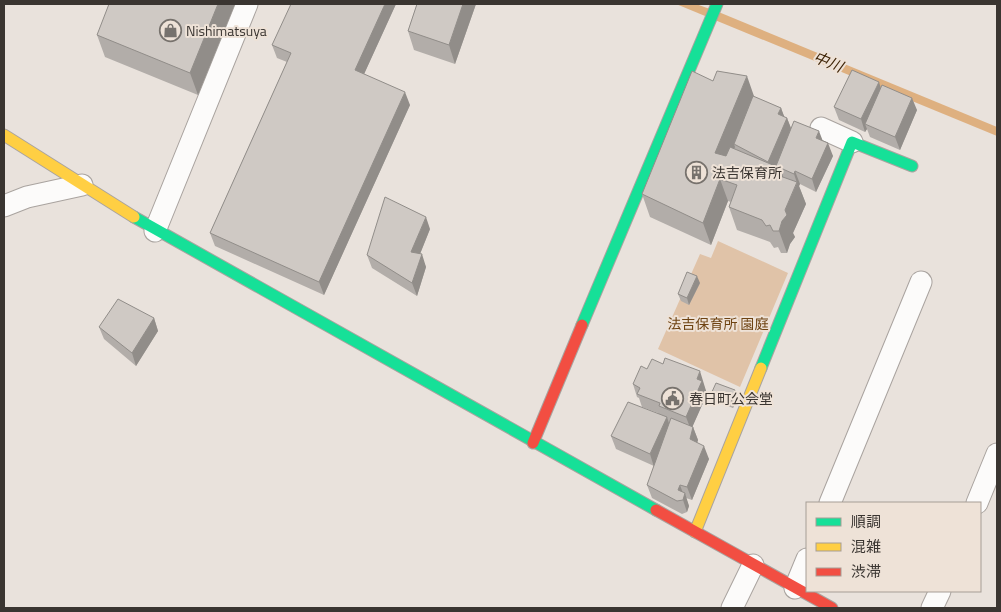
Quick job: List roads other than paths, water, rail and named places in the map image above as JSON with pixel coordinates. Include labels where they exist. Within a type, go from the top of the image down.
[{"type":"street","points":[[155,231],[248,4]]},
{"type":"street","points":[[533,443],[717,4]]},
{"type":"street","points":[[821,128],[912,166]]},
{"type":"street","points":[[4,136],[155,231],[832,608]]},
{"type":"street","points":[[695,532],[852,142]]},
{"type":"street","points":[[4,206],[27,197],[82,185]]},
{"type":"street","points":[[830,502],[921,282]]},
{"type":"street","points":[[977,502],[997,454]]},
{"type":"street","points":[[795,588],[806,561]]},
{"type":"street","points":[[732,608],[753,565]]},
{"type":"street","points":[[932,608],[940,592]]},
{"type":"water","name":"中川","points":[[676,4],[696,4],[721,13],[997,127],[997,136]]},
{"type":"place","name":"Nishimatsuya","points":[[170,31]]},
{"type":"place","name":"法吉保育所","points":[[696,173]]},
{"type":"place","name":"春日町公会堂","points":[[673,399]]},
{"type":"park label","name":"法吉保育所 園庭","points":[[718,324]]}]
